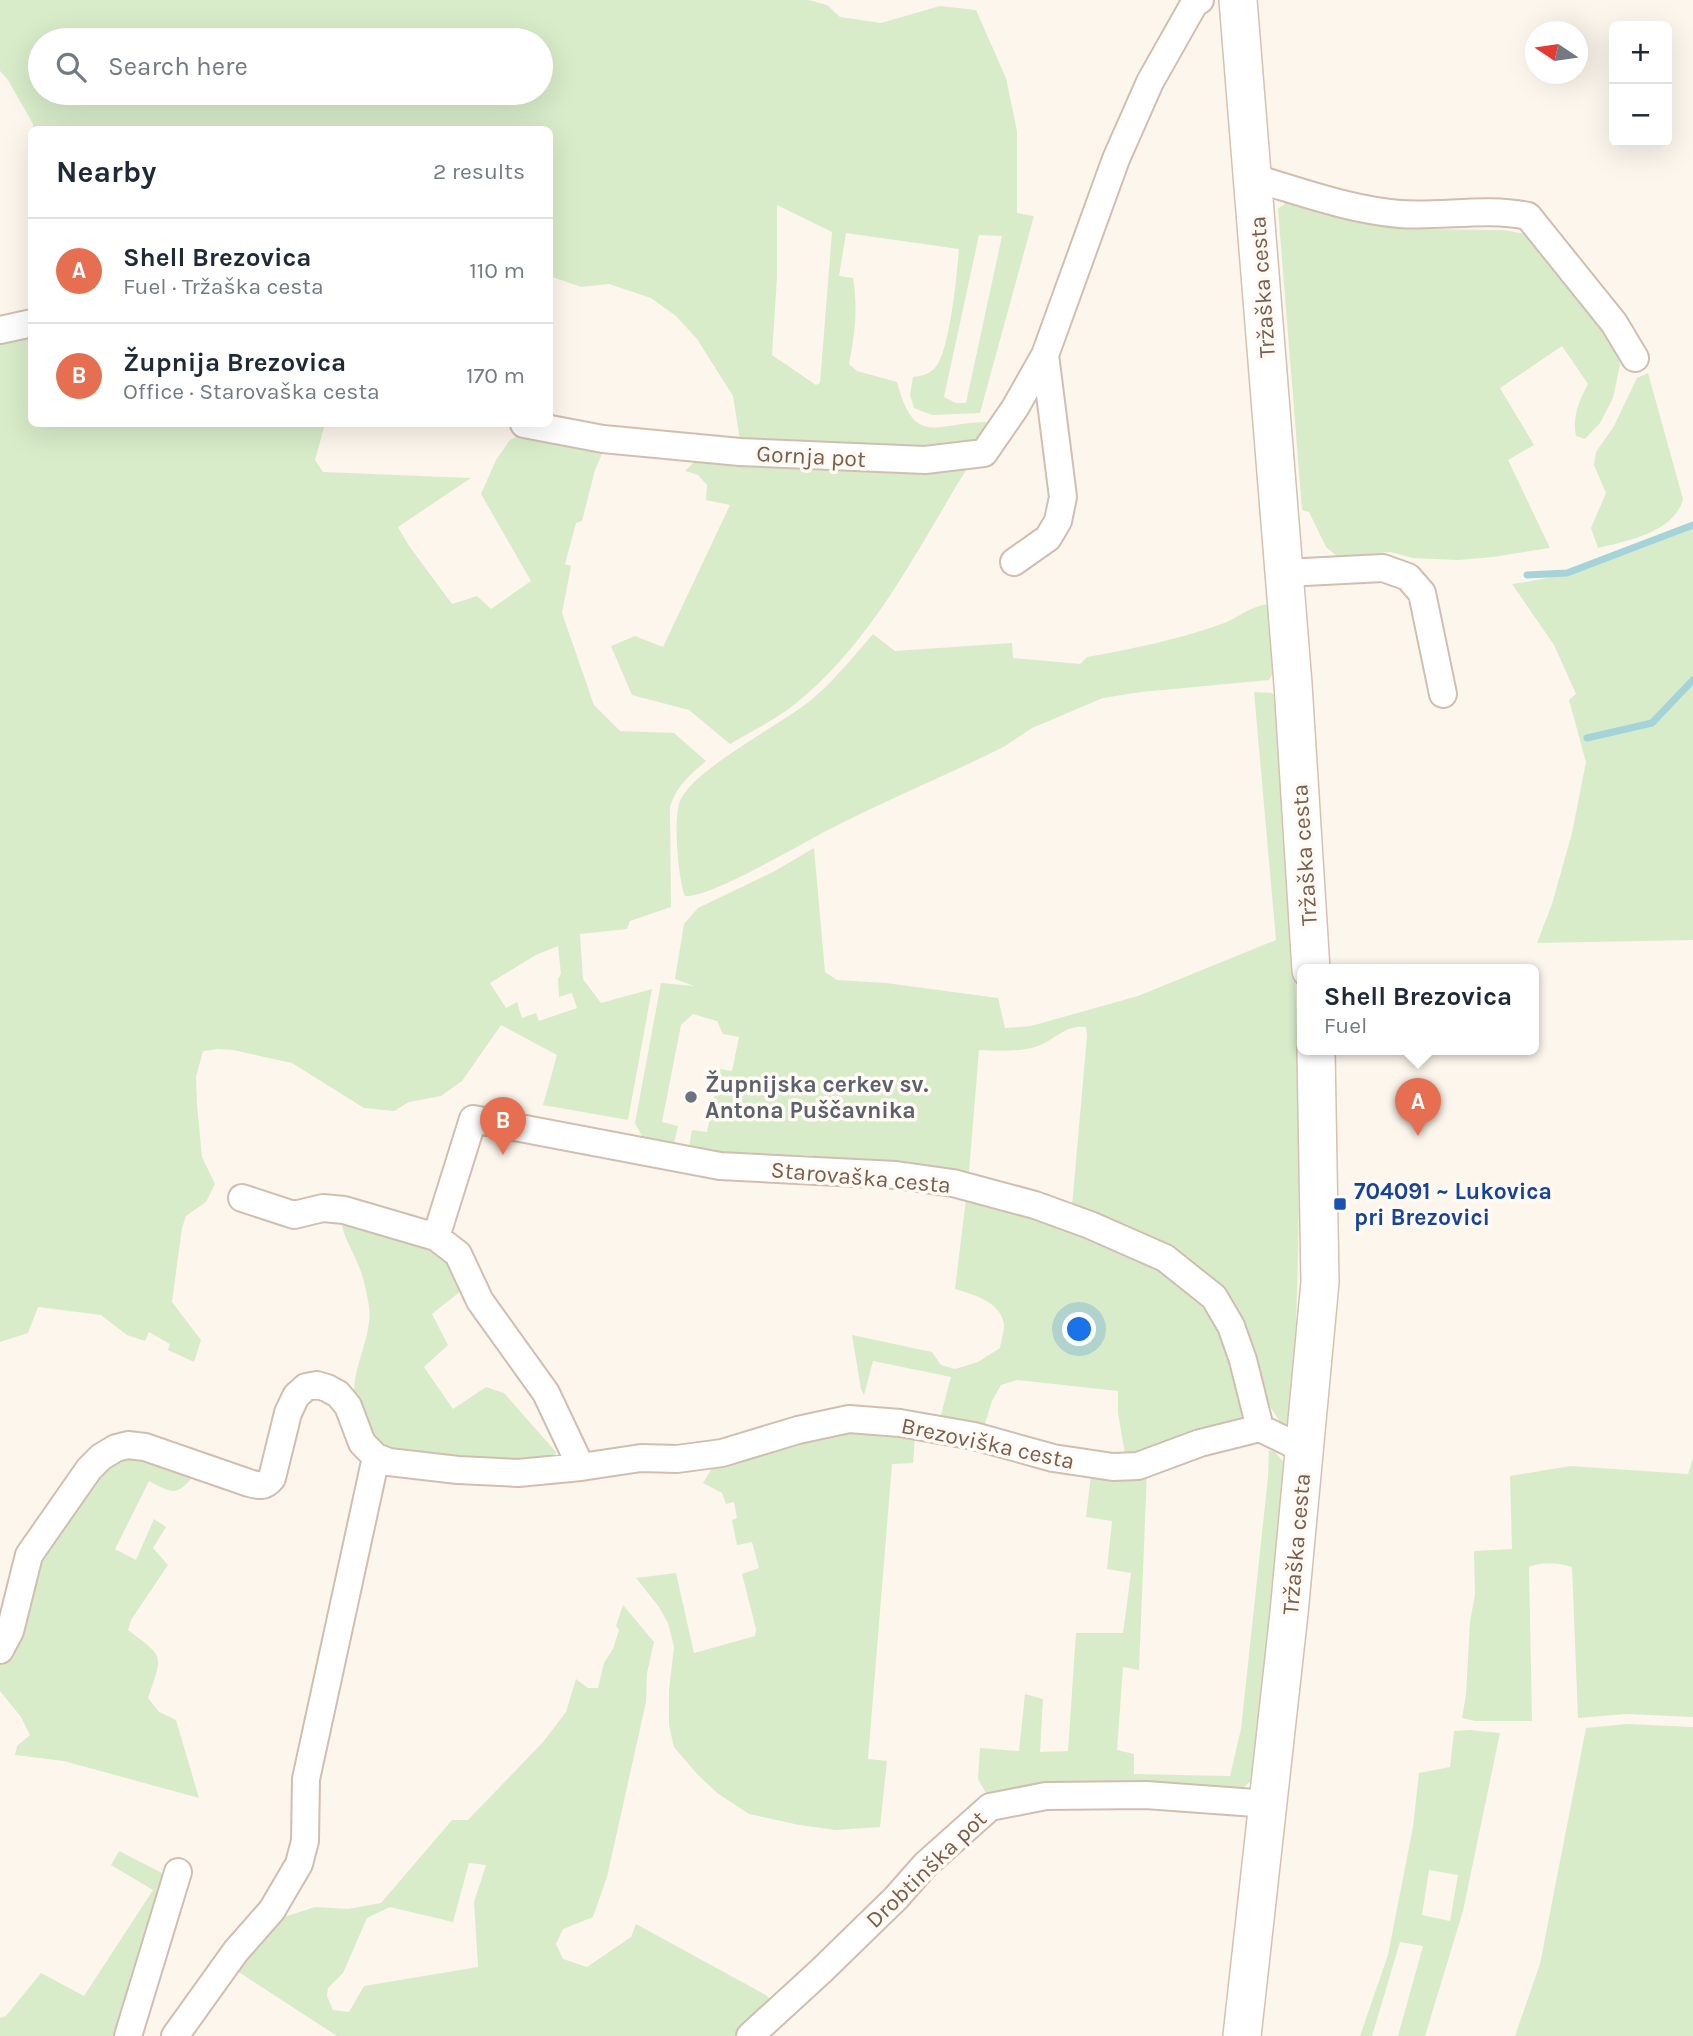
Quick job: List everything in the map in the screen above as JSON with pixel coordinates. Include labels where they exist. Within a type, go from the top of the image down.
[{"type":"main road","name":"Tržaška cesta","points":[[1238,0],[1285,573],[1311,964]]},
{"type":"main road","name":"Tržaška cesta","points":[[1242,2036],[1269,1804],[1320,1282],[1315,1055]]},
{"type":"street","name":"Gornja pot","points":[[540,427],[603,439],[740,452],[925,460],[984,453],[1015,408],[1045,355],[1116,159],[1145,93],[1194,4],[1200,0]]},
{"type":"street","points":[[1254,178],[1365,210],[1433,215],[1507,212],[1528,216],[1614,323],[1635,358]]},
{"type":"street","points":[[0,330],[28,324]]},
{"type":"street","name":"Gornja pot","points":[[1014,562],[1048,538],[1058,521],[1063,497],[1045,355]]},
{"type":"street","points":[[1285,573],[1383,568],[1408,577],[1422,593],[1443,694]]},
{"type":"street","name":"Starovaška cesta","points":[[436,1237],[473,1119],[720,1166],[896,1175],[953,1183],[1035,1205],[1090,1225],[1165,1258],[1214,1297],[1231,1326],[1243,1360],[1260,1428]]},
{"type":"street","points":[[242,1198],[294,1215],[323,1208],[344,1210],[436,1237],[457,1254],[480,1301],[546,1393],[581,1467]]},
{"type":"street","points":[[0,1650],[10,1631],[29,1555],[89,1469],[102,1457],[116,1448],[128,1445],[145,1447],[259,1486],[267,1484],[272,1478],[288,1413],[296,1396],[306,1387],[317,1385],[327,1388],[348,1406],[362,1443],[376,1457],[306,1779],[305,1841],[299,1864],[272,1910],[236,1951],[175,2036]]},
{"type":"street","name":"Brezoviška cesta","points":[[376,1457],[401,1464],[518,1473],[641,1458],[677,1459],[722,1453],[798,1430],[849,1419],[900,1423],[974,1436],[1053,1458],[1113,1467],[1138,1466],[1200,1443],[1260,1428]]},
{"type":"street","points":[[1260,1428],[1305,1450]]},
{"type":"street","name":"Drobtinška pot","points":[[750,2036],[840,1953],[925,1865],[990,1807],[1046,1796],[1071,1795],[1146,1795],[1269,1804]]},
{"type":"street","points":[[128,2036],[178,1872]]},
{"type":"green space","points":[[0,0],[809,0],[827,5],[840,17],[881,23],[940,6],[976,10],[1006,78],[1017,131],[1017,213],[1034,216],[980,413],[932,415],[914,408],[910,395],[913,377],[929,373],[940,361],[952,312],[959,249],[846,233],[839,276],[853,278],[855,289],[855,321],[849,364],[857,371],[897,382],[911,417],[920,424],[941,427],[988,422],[978,440],[905,455],[741,446],[733,396],[697,339],[676,316],[651,298],[609,284],[581,287],[553,277],[553,126],[33,126],[8,80],[0,71]],"holes":[[[777,205],[832,232],[820,383],[816,385],[772,355],[777,277]],[[979,235],[1002,236],[966,403],[956,403],[944,397]]]},
{"type":"green space","points":[[1288,201],[1363,222],[1423,229],[1504,230],[1526,234],[1605,329],[1617,350],[1620,365],[1613,398],[1600,423],[1585,439],[1576,436],[1575,422],[1579,403],[1588,384],[1562,346],[1500,388],[1534,445],[1508,460],[1550,548],[1458,560],[1413,558],[1390,552],[1338,557],[1326,547],[1309,512],[1302,510],[1278,209]]},
{"type":"green space","points":[[28,331],[28,427],[324,427],[315,460],[323,472],[471,478],[398,527],[452,604],[477,596],[491,609],[531,581],[481,494],[496,460],[510,440],[525,433],[605,447],[595,470],[582,521],[576,523],[565,564],[571,566],[562,613],[594,705],[620,731],[674,733],[706,761],[680,787],[670,807],[671,907],[630,921],[627,929],[580,934],[583,979],[601,1003],[652,989],[628,1120],[543,1105],[557,1055],[501,1025],[462,1081],[441,1096],[409,1102],[394,1111],[364,1108],[292,1063],[233,1050],[203,1051],[196,1077],[197,1105],[202,1157],[215,1184],[206,1202],[186,1216],[172,1302],[201,1340],[194,1362],[168,1350],[170,1344],[149,1332],[145,1341],[127,1335],[101,1315],[38,1307],[28,1333],[0,1342],[0,336]],"holes":[[[558,946],[561,974],[558,979],[559,997],[572,993],[577,1008],[539,1021],[536,1013],[522,1018],[517,1002],[506,1008],[490,983],[536,955]]]},
{"type":"green space","points":[[1648,373],[1683,499],[1670,520],[1660,527],[1636,538],[1598,548],[1591,528],[1606,493],[1594,465],[1596,452],[1614,426],[1637,378]]},
{"type":"green space","points":[[698,458],[971,462],[893,591],[848,652],[795,704],[730,744],[689,710],[632,695],[611,646],[635,636],[663,647],[730,505],[706,500],[707,485],[698,475],[685,471]]},
{"type":"green space","points":[[1693,527],[1693,940],[1537,943],[1552,904],[1572,833],[1586,762],[1569,700],[1576,694],[1554,645],[1512,584],[1581,569]]},
{"type":"green space","points":[[1268,604],[1275,670],[1269,680],[1103,698],[1032,728],[1005,746],[852,818],[735,879],[698,894],[685,896],[678,863],[677,820],[680,801],[688,789],[719,762],[811,700],[873,634],[895,651],[1012,643],[1013,658],[1080,664],[1087,657],[1154,644],[1226,623],[1253,608]]},
{"type":"green space","points":[[1254,692],[1272,693],[1277,699],[1293,920],[1299,1187],[1291,1423],[1282,1425],[1264,1397],[1241,1324],[1072,1206],[1086,1027],[1071,1028],[1028,1049],[979,1050],[969,1172],[805,1155],[750,1156],[689,1147],[692,1130],[707,1132],[720,1069],[732,1071],[739,1037],[723,1034],[717,1021],[693,1014],[681,1025],[662,1122],[678,1126],[674,1144],[643,1138],[635,1123],[661,983],[694,986],[675,979],[684,924],[698,908],[773,872],[814,848],[825,972],[837,980],[886,983],[998,998],[1005,1028],[1031,1026],[1138,996],[1276,940]]},
{"type":"green space","points":[[966,1199],[1019,1210],[1140,1259],[1170,1277],[1207,1307],[1224,1336],[1245,1411],[1239,1422],[1160,1451],[1125,1454],[1118,1413],[1118,1391],[1017,1380],[1001,1385],[992,1401],[983,1430],[939,1422],[951,1377],[873,1361],[864,1395],[852,1335],[932,1352],[941,1365],[955,1369],[978,1362],[1000,1348],[1004,1325],[998,1310],[985,1300],[955,1289]]},
{"type":"green space","points":[[341,1215],[418,1238],[455,1264],[466,1287],[432,1314],[448,1345],[424,1367],[453,1409],[486,1387],[504,1393],[556,1452],[554,1458],[489,1462],[436,1459],[392,1450],[373,1438],[356,1407],[354,1395],[356,1373],[368,1328],[369,1306],[361,1273],[345,1236]]},
{"type":"green space","points":[[882,1431],[915,1437],[913,1463],[892,1464],[868,1759],[887,1761],[880,1827],[836,1830],[749,1814],[717,1793],[674,1747],[669,1725],[669,1690],[674,1647],[668,1623],[636,1578],[676,1573],[694,1653],[755,1636],[756,1629],[742,1574],[759,1568],[752,1542],[737,1545],[732,1520],[737,1518],[734,1502],[726,1504],[722,1493],[703,1483],[712,1468],[792,1442],[833,1434]]},
{"type":"green space","points":[[1269,1450],[1275,1452],[1287,1466],[1253,1779],[1243,1788],[1059,1785],[1021,1787],[987,1795],[978,1779],[980,1748],[1019,1751],[1025,1694],[1043,1699],[1040,1752],[1068,1751],[1076,1633],[1123,1633],[1131,1573],[1107,1569],[1112,1521],[1086,1517],[1091,1475],[1147,1471],[1139,1670],[1123,1667],[1117,1750],[1134,1754],[1134,1774],[1230,1776],[1241,1729]]},
{"type":"green space","points":[[122,1454],[197,1472],[185,1486],[175,1491],[149,1481],[115,1549],[136,1560],[154,1519],[166,1527],[153,1548],[168,1565],[131,1620],[128,1630],[149,1646],[158,1658],[148,1698],[159,1712],[176,1720],[199,1798],[64,1761],[15,1755],[17,1746],[30,1735],[21,1717],[0,1691],[0,1661],[36,1562],[93,1474]]},
{"type":"green space","points":[[1693,1458],[1693,1717],[1626,1714],[1578,1718],[1572,1567],[1550,1563],[1529,1567],[1532,1721],[1475,1721],[1462,1718],[1470,1621],[1475,1595],[1474,1551],[1512,1549],[1510,1476],[1570,1466],[1688,1474]]},
{"type":"green space","points":[[623,1605],[654,1642],[647,1673],[646,1702],[607,1877],[593,1917],[563,1929],[556,1944],[563,1959],[587,1967],[631,1937],[636,1924],[766,1995],[772,2001],[737,2036],[337,2036],[231,1967],[276,1915],[287,1916],[315,1907],[348,1909],[381,1903],[452,1820],[468,1820],[543,1742],[566,1712],[576,1679],[588,1688],[598,1688],[604,1663],[613,1649],[619,1630],[616,1626]],"holes":[[[469,1863],[486,1865],[474,1902],[478,1967],[364,1986],[349,2012],[333,2010],[327,1996],[328,1988],[343,1973],[367,1918],[390,1907],[453,1922]]]},
{"type":"green space","points":[[1627,1724],[1693,1727],[1693,2036],[1515,2036],[1540,1964],[1586,1728]]},
{"type":"green space","points":[[1454,1731],[1500,1733],[1463,1911],[1425,2036],[1398,2036],[1423,1946],[1400,1942],[1372,2036],[1360,2036],[1388,1955],[1413,1827],[1419,1773],[1450,1767]],"holes":[[[1429,1870],[1458,1875],[1450,1921],[1422,1915]]]},
{"type":"green space","points":[[119,1851],[168,1876],[121,2036],[0,2036],[0,2018],[6,2016],[41,1973],[84,1996],[153,1890],[111,1865]]},
{"type":"waterway","points":[[1527,575],[1567,573],[1693,525]]},
{"type":"waterway","points":[[1587,738],[1652,723],[1693,680]]},
{"type":"place","name":"Župnijska cerkev sv. Antona Puščavnika","points":[[691,1097]]},
{"type":"place","name":"Shell Brezovica","points":[[1418,1136]]},
{"type":"place","name":"Župnija Brezovica","points":[[503,1155]]},
{"type":"place","name":"704091 ~ Lukovica pri Brezovici","points":[[1340,1204]]}]
